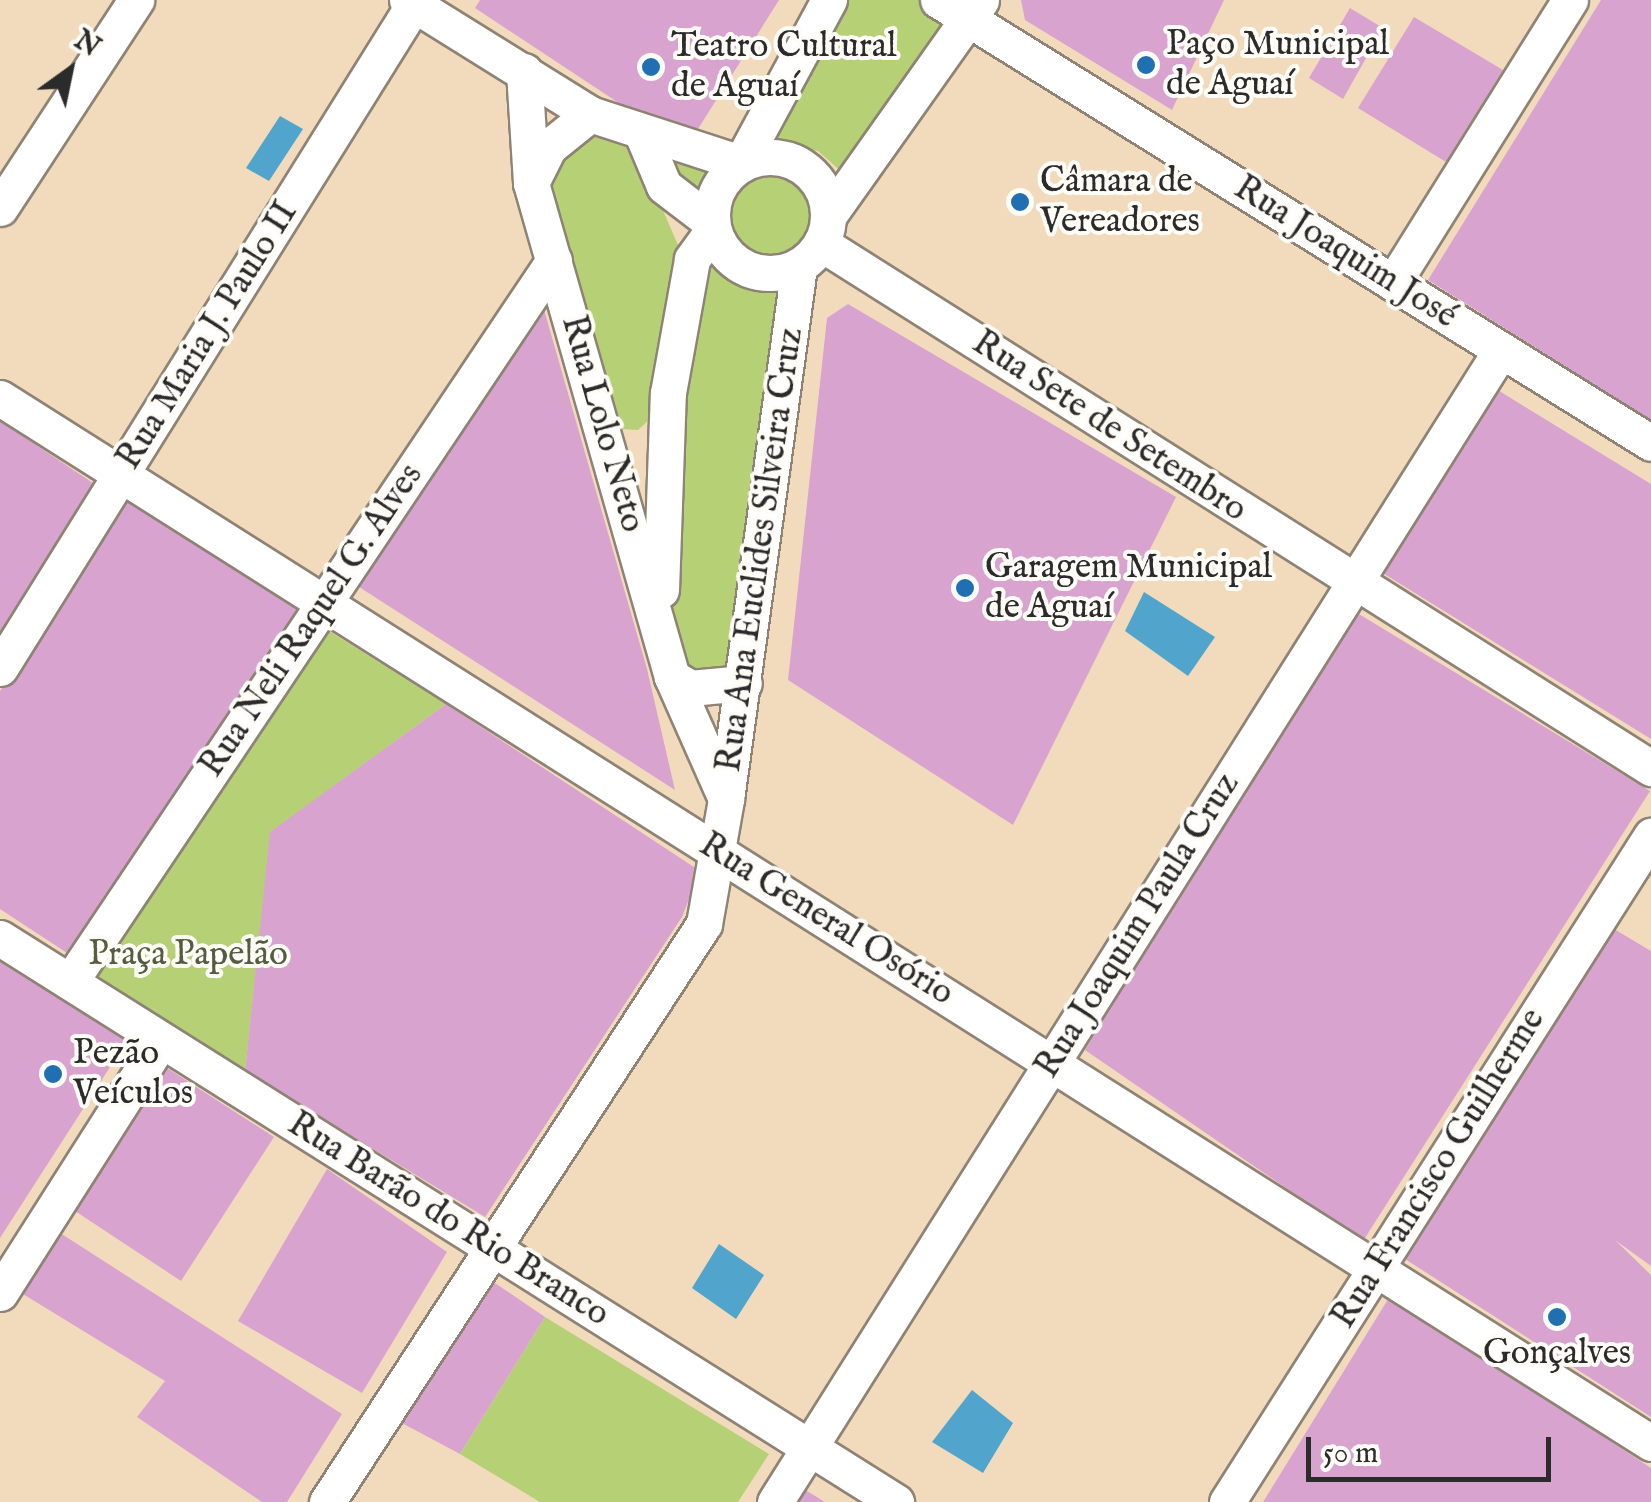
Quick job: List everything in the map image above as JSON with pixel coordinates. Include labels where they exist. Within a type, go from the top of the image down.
[{"type":"street","points":[[0,208],[136,0]]},
{"type":"street","points":[[660,621],[668,393],[692,259],[712,226],[718,188],[740,160],[829,0]]},
{"type":"street","name":"Rua Joaquim José","points":[[938,0],[975,10],[1392,283],[1651,443]]},
{"type":"street","points":[[1392,283],[1570,0]]},
{"type":"street","points":[[411,2],[590,114],[643,136],[740,160],[785,159],[807,170],[816,242]]},
{"type":"street","name":"Rua Maria J. Paulo II","points":[[0,668],[411,2]]},
{"type":"street","points":[[643,136],[664,186],[712,226],[742,268],[774,274],[816,242],[975,10]]},
{"type":"street","name":"Rua Lolo Neto","points":[[524,71],[531,183],[660,621],[672,677],[718,784]]},
{"type":"street","points":[[531,183],[549,147],[590,114]]},
{"type":"street","name":"Rua Sete de Setembro","points":[[816,242],[1651,768]]},
{"type":"street","name":"Rua Ana Euclides Silveira Cruz","points":[[327,1502],[704,924],[720,853],[718,784],[744,683],[816,242]]},
{"type":"street","name":"Rua Neli Raquel G. Alves","points":[[70,982],[554,260]]},
{"type":"street","name":"Rua Joaquim Paula Cruz","points":[[775,1502],[1501,350]]},
{"type":"street","name":"Rua General Osório","points":[[0,398],[1651,1442]]},
{"type":"street","points":[[672,677],[706,689],[744,683]]},
{"type":"street","name":"Rua Francisco Guilherme","points":[[1226,1502],[1651,836]]},
{"type":"street","name":"Rua Barão do Rio Branco","points":[[0,938],[896,1502]]},
{"type":"street","points":[[0,1293],[161,1040]]},
{"type":"green space","points":[[839,0],[974,0],[844,174],[818,151],[755,143]]},
{"type":"green space","points":[[597,131],[636,148],[681,252],[650,419],[638,430],[621,429],[602,396],[543,184],[550,165]]},
{"type":"green space","points":[[655,144],[725,161],[689,209]]},
{"type":"green space","points":[[770,161],[790,165],[808,176],[819,194],[823,214],[819,234],[808,252],[790,263],[770,267],[750,263],[732,252],[721,234],[717,214],[721,194],[732,176],[750,165]]},
{"type":"green space","points":[[716,247],[741,271],[793,278],[735,681],[688,683],[664,620],[695,263]]},
{"type":"green space","name":"Praça Papelão","points":[[324,628],[446,704],[271,832],[245,1071],[92,977]]},
{"type":"green space","points":[[545,1317],[769,1454],[738,1502],[540,1502],[460,1454]]},
{"type":"water","points":[[280,116],[303,129],[269,181],[246,168]]},
{"type":"water","points":[[1144,592],[1215,637],[1188,676],[1125,631]]},
{"type":"water","points":[[719,1244],[764,1275],[736,1319],[692,1288]]},
{"type":"water","points":[[972,1390],[1013,1423],[983,1473],[932,1442]]},
{"type":"building","name":"Teatro Cultural de Aguaí","points":[[480,0],[779,0],[698,129],[655,127],[475,8]]},
{"type":"building","name":"Paço Municipal de Aguaí","points":[[1021,0],[1224,0],[1172,110],[1025,20]]},
{"type":"building","points":[[1601,0],[1651,0],[1651,420],[1428,280]]},
{"type":"building","points":[[1350,8],[1383,28],[1343,99],[1309,78]]},
{"type":"building","points":[[1414,17],[1503,70],[1446,162],[1358,108]]},
{"type":"building","name":"Garagem Municipal de Aguaí","points":[[848,304],[1176,497],[1013,825],[788,680],[827,318]]},
{"type":"building","points":[[543,306],[647,669],[675,790],[356,585]]},
{"type":"building","points":[[1496,389],[1651,484],[1651,739],[1381,572]]},
{"type":"building","points":[[0,421],[96,485],[0,633]]},
{"type":"building","points":[[122,498],[299,608],[67,953],[0,909],[0,691]]},
{"type":"building","points":[[1354,611],[1650,791],[1363,1241],[1085,1050]]},
{"type":"building","points":[[446,704],[700,871],[682,917],[485,1217],[245,1071],[270,832]]},
{"type":"building","points":[[1614,929],[1651,951],[1651,1266],[1615,1240],[1651,1275],[1651,1417],[1405,1259]]},
{"type":"building","name":"Pezão Veículos","points":[[0,956],[128,1039],[0,1238]]},
{"type":"building","points":[[164,1066],[274,1137],[181,1281],[75,1211]]},
{"type":"building","points":[[327,1169],[447,1252],[362,1393],[238,1321]]},
{"type":"building","points":[[57,1231],[342,1414],[287,1502],[262,1502],[137,1417],[165,1381],[18,1291]]},
{"type":"building","points":[[492,1281],[545,1317],[460,1454],[398,1421]]},
{"type":"building","points":[[1390,1296],[1651,1468],[1651,1502],[1263,1502]]},
{"type":"building","points":[[802,1488],[825,1502],[794,1502]]},
{"type":"place","name":"Paço Municipal de Aguaí","points":[[1146,65]]},
{"type":"place","name":"Teatro Cultural de Aguaí","points":[[651,67]]},
{"type":"place","name":"Câmara de Vereadores","points":[[1020,202]]},
{"type":"place","name":"Garagem Municipal de Aguaí","points":[[965,588]]},
{"type":"place","name":"Pezão Veículos","points":[[53,1074]]},
{"type":"place","name":"Gonçalves","points":[[1557,1317]]}]
